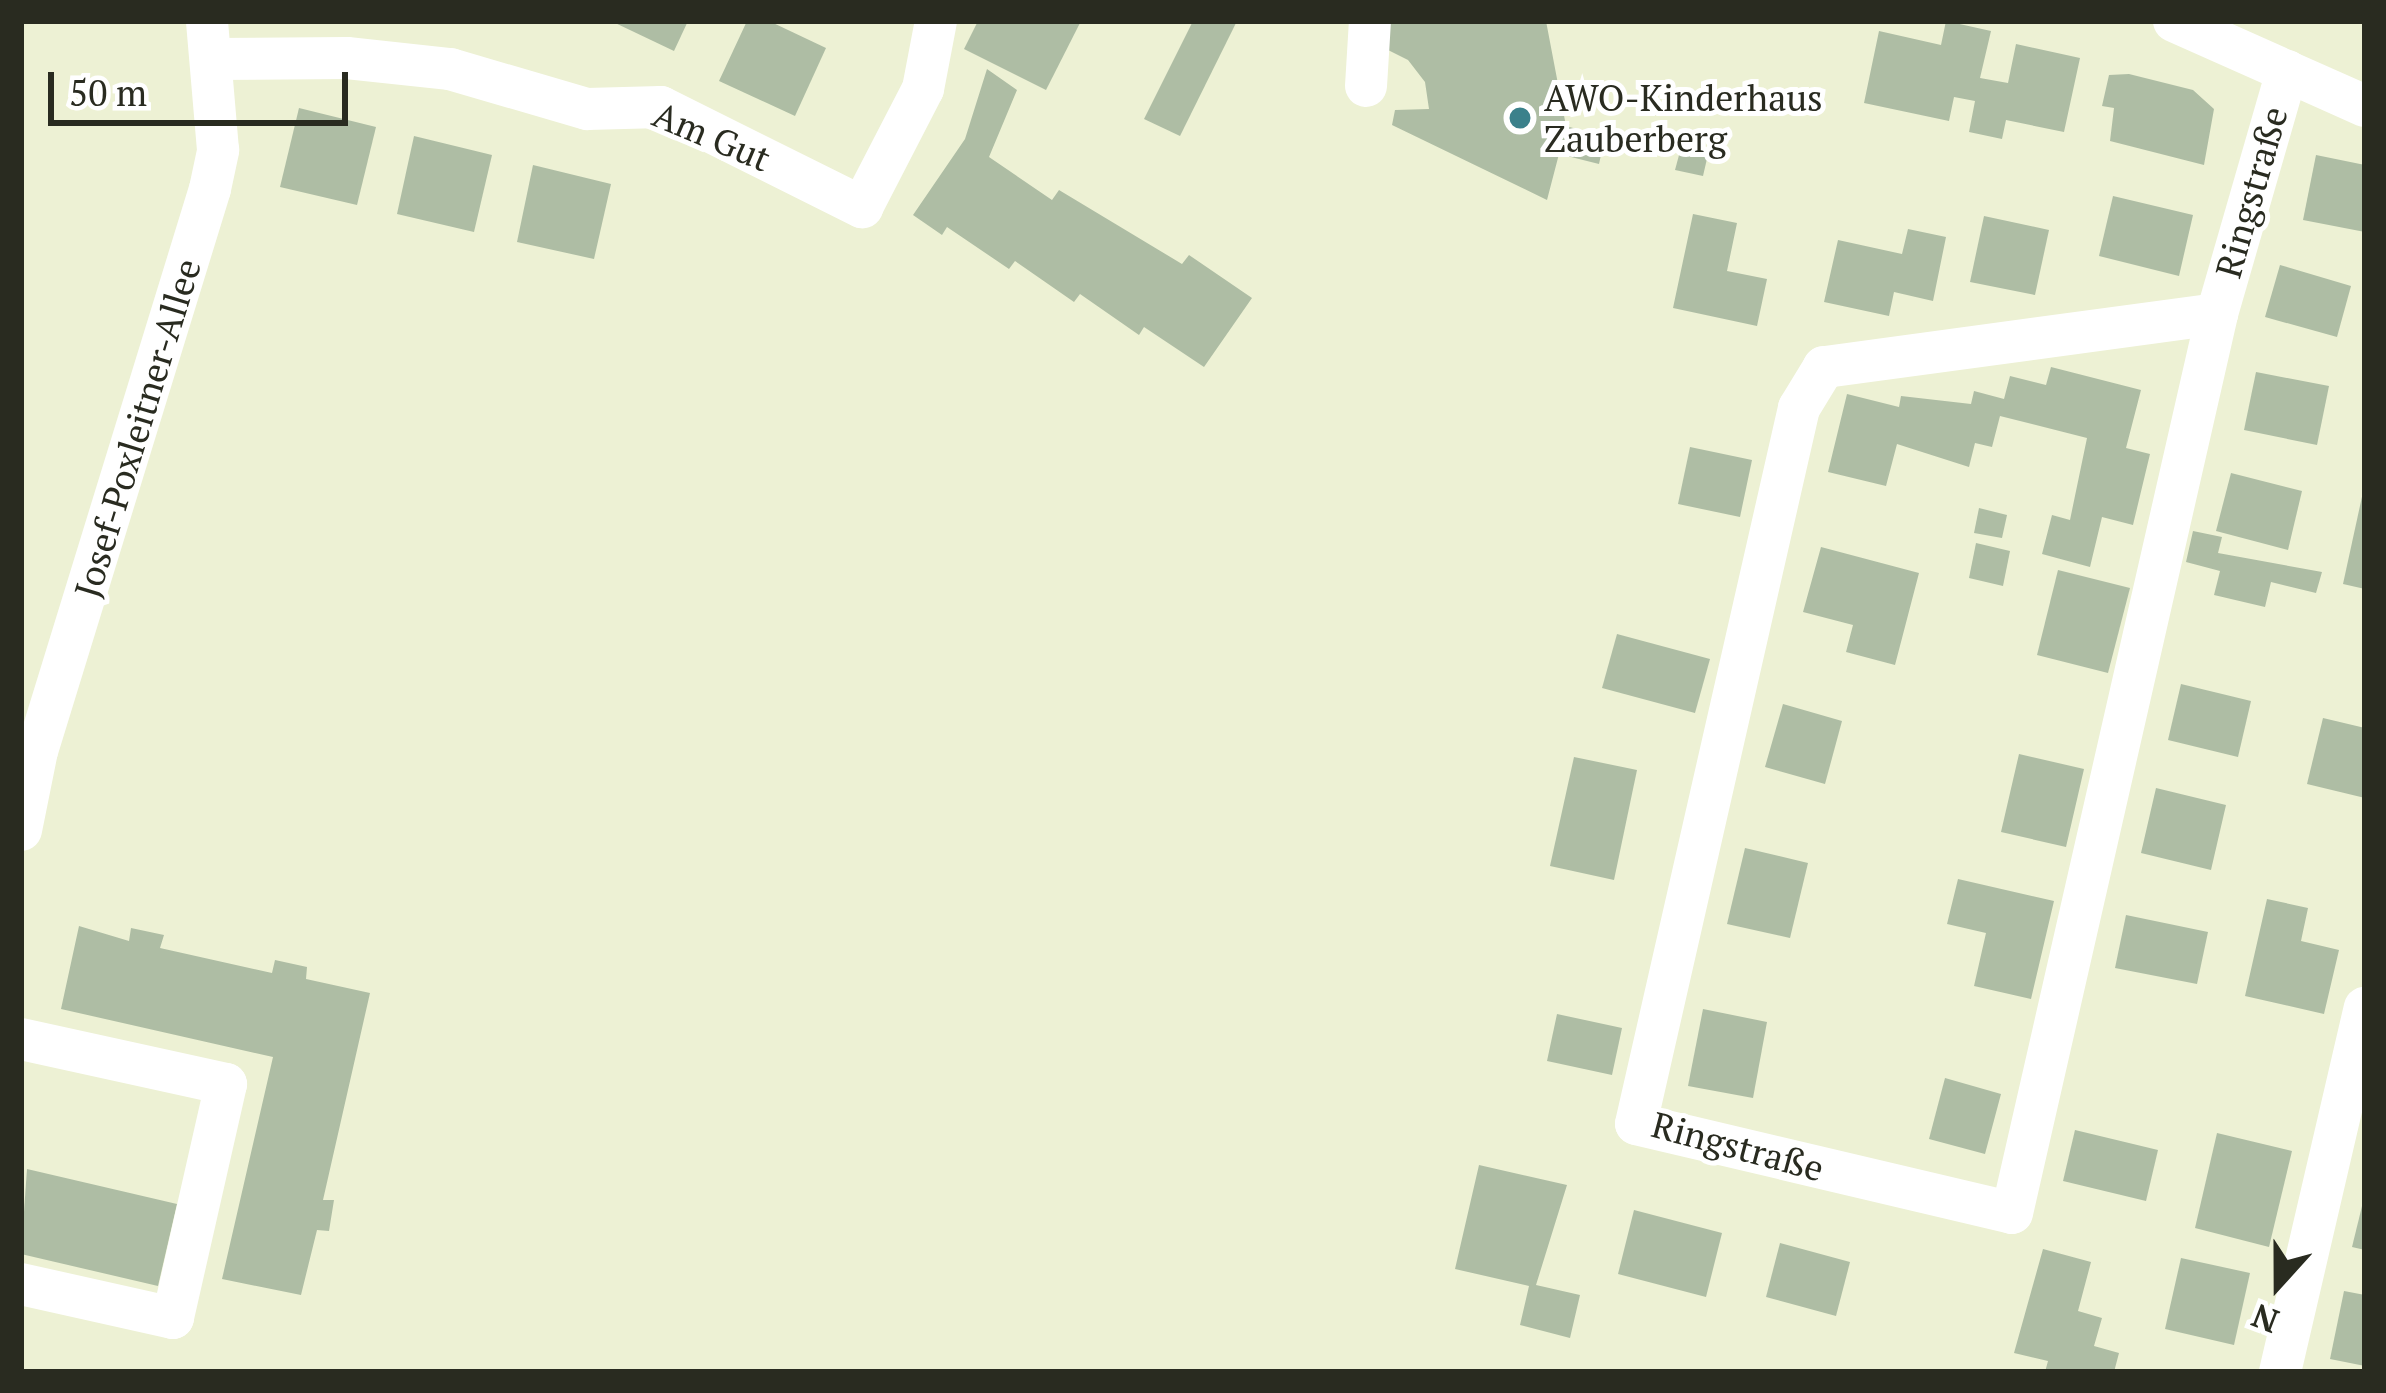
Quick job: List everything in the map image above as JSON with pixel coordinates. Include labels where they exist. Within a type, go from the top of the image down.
[{"type":"street","name":"Am Gut","points":[[209,40],[449,68],[587,109],[662,107],[862,207],[923,89],[936,21]]},
{"type":"street","points":[[1366,86],[1370,21]]},
{"type":"street","points":[[2174,21],[2365,106]]},
{"type":"street","name":"Josef-Poxleitner-Allee","points":[[21,830],[38,751],[210,189],[218,150],[209,40]]},
{"type":"street","name":"Ringstraße","points":[[2217,314],[1824,367],[1799,409],[1636,1124],[2012,1214],[2217,314],[2287,71]]},
{"type":"street","points":[[2280,1372],[2365,1008]]},
{"type":"street","points":[[21,1039],[226,1084],[173,1318],[21,1284]]},
{"type":"building","points":[[611,21],[688,21],[674,51]]},
{"type":"building","points":[[747,21],[769,21],[826,48],[795,116],[719,81]]},
{"type":"building","points":[[978,21],[1081,21],[1046,90],[964,49]]},
{"type":"building","points":[[1193,21],[1237,21],[1180,136],[1144,119]]},
{"type":"building","points":[[1388,21],[1546,21],[1566,126],[1605,137],[1599,164],[1559,154],[1547,200],[1392,125],[1395,110],[1429,109],[1425,82],[1408,60],[1380,46]]},
{"type":"building","points":[[1946,21],[1991,31],[1980,78],[2008,83],[2016,44],[2080,58],[2064,132],[2006,120],[2002,139],[1969,132],[1975,101],[1954,97],[1949,121],[1864,103],[1879,31],[1941,45]]},
{"type":"building","points":[[987,69],[1017,90],[989,157],[1052,200],[1059,190],[1182,264],[1189,255],[1252,298],[1204,367],[1144,327],[1139,335],[1080,294],[1074,302],[1015,261],[1009,269],[947,227],[942,235],[913,215],[965,139]]},
{"type":"building","points":[[2129,74],[2193,90],[2214,109],[2204,165],[2110,141],[2114,108],[2102,106],[2109,75]]},
{"type":"building","points":[[299,108],[376,127],[357,205],[280,187]]},
{"type":"building","points":[[414,136],[492,155],[474,232],[397,214]]},
{"type":"building","points":[[1682,144],[1709,150],[1703,176],[1675,170]]},
{"type":"building","points":[[2316,155],[2365,165],[2365,232],[2303,220]]},
{"type":"building","points":[[533,165],[611,184],[594,259],[517,242]]},
{"type":"building","points":[[2113,196],[2193,215],[2179,276],[2099,256]]},
{"type":"building","points":[[1693,214],[1737,223],[1727,271],[1767,279],[1757,326],[1673,308]]},
{"type":"building","points":[[1984,216],[2049,230],[2035,295],[1970,282]]},
{"type":"building","points":[[1908,229],[1946,237],[1933,301],[1894,292],[1889,316],[1824,302],[1838,240],[1902,254]]},
{"type":"building","points":[[2280,265],[2351,286],[2337,337],[2265,317]]},
{"type":"building","points":[[2051,367],[2141,390],[2126,448],[2150,454],[2133,525],[2102,517],[2090,567],[2042,554],[2052,515],[2070,520],[2087,438],[2000,416],[1992,447],[1975,443],[1969,467],[1897,444],[1886,486],[1828,472],[1847,394],[1899,407],[1901,396],[1971,404],[1974,391],[2004,399],[2010,376],[2046,385]]},
{"type":"building","points":[[2256,372],[2329,386],[2317,445],[2244,430]]},
{"type":"building","points":[[1690,447],[1752,460],[1740,517],[1678,504]]},
{"type":"building","points":[[2231,473],[2302,491],[2288,550],[2216,531]]},
{"type":"building","points":[[2365,493],[2365,589],[2343,584]]},
{"type":"building","points":[[1979,508],[2007,515],[2002,538],[1974,533]]},
{"type":"building","points":[[2193,531],[2222,537],[2218,553],[2322,572],[2316,593],[2271,582],[2265,607],[2214,595],[2220,571],[2186,562]]},
{"type":"building","points":[[1976,543],[2010,551],[2003,586],[1969,578]]},
{"type":"building","points":[[1821,547],[1919,573],[1895,665],[1846,652],[1853,625],[1803,612]]},
{"type":"building","points":[[2058,570],[2130,588],[2108,673],[2037,655]]},
{"type":"building","points":[[1617,634],[1710,659],[1695,713],[1602,688]]},
{"type":"building","points":[[2181,684],[2251,701],[2238,757],[2168,740]]},
{"type":"building","points":[[1783,704],[1842,721],[1825,784],[1765,767]]},
{"type":"building","points":[[2323,718],[2365,728],[2365,798],[2307,784]]},
{"type":"building","points":[[2019,754],[2084,769],[2066,847],[2001,832]]},
{"type":"building","points":[[1574,757],[1637,770],[1614,880],[1550,866]]},
{"type":"building","points":[[2156,788],[2226,805],[2211,870],[2141,853]]},
{"type":"building","points":[[1745,848],[1808,863],[1790,938],[1727,924]]},
{"type":"building","points":[[1958,879],[2054,901],[2031,999],[1974,986],[1986,933],[1947,924]]},
{"type":"building","points":[[2267,899],[2308,908],[2301,941],[2339,950],[2324,1014],[2245,996]]},
{"type":"building","points":[[2126,915],[2208,932],[2197,984],[2115,968]]},
{"type":"building","points":[[79,926],[129,941],[131,928],[164,935],[160,948],[272,973],[275,960],[307,967],[306,979],[370,993],[323,1200],[334,1200],[329,1231],[317,1230],[301,1295],[222,1279],[273,1057],[61,1009]]},
{"type":"building","points":[[1703,1009],[1767,1022],[1753,1098],[1688,1086]]},
{"type":"building","points":[[1557,1014],[1622,1028],[1612,1075],[1547,1061]]},
{"type":"building","points":[[1945,1078],[2001,1094],[1985,1154],[1929,1139]]},
{"type":"building","points":[[2075,1130],[2158,1150],[2146,1201],[2063,1181]]},
{"type":"building","points":[[2217,1133],[2292,1151],[2269,1247],[2195,1228]]},
{"type":"building","points":[[1479,1165],[1567,1185],[1536,1285],[1580,1295],[1570,1338],[1520,1325],[1529,1286],[1455,1269]]},
{"type":"building","points":[[27,1169],[177,1204],[158,1286],[21,1254]]},
{"type":"building","points":[[2365,1202],[2365,1250],[2352,1247]]},
{"type":"building","points":[[1634,1210],[1722,1233],[1706,1297],[1618,1274]]},
{"type":"building","points":[[1780,1243],[1850,1262],[1836,1316],[1766,1297]]},
{"type":"building","points":[[2043,1249],[2091,1262],[2078,1311],[2102,1318],[2094,1346],[2119,1353],[2114,1372],[2045,1372],[2048,1361],[2014,1353]]},
{"type":"building","points":[[2181,1258],[2250,1273],[2234,1345],[2165,1329]]},
{"type":"building","points":[[2344,1291],[2365,1295],[2365,1366],[2330,1359]]},
{"type":"place","name":"AWO-Kinderhaus Zauberberg","points":[[1520,118]]}]
